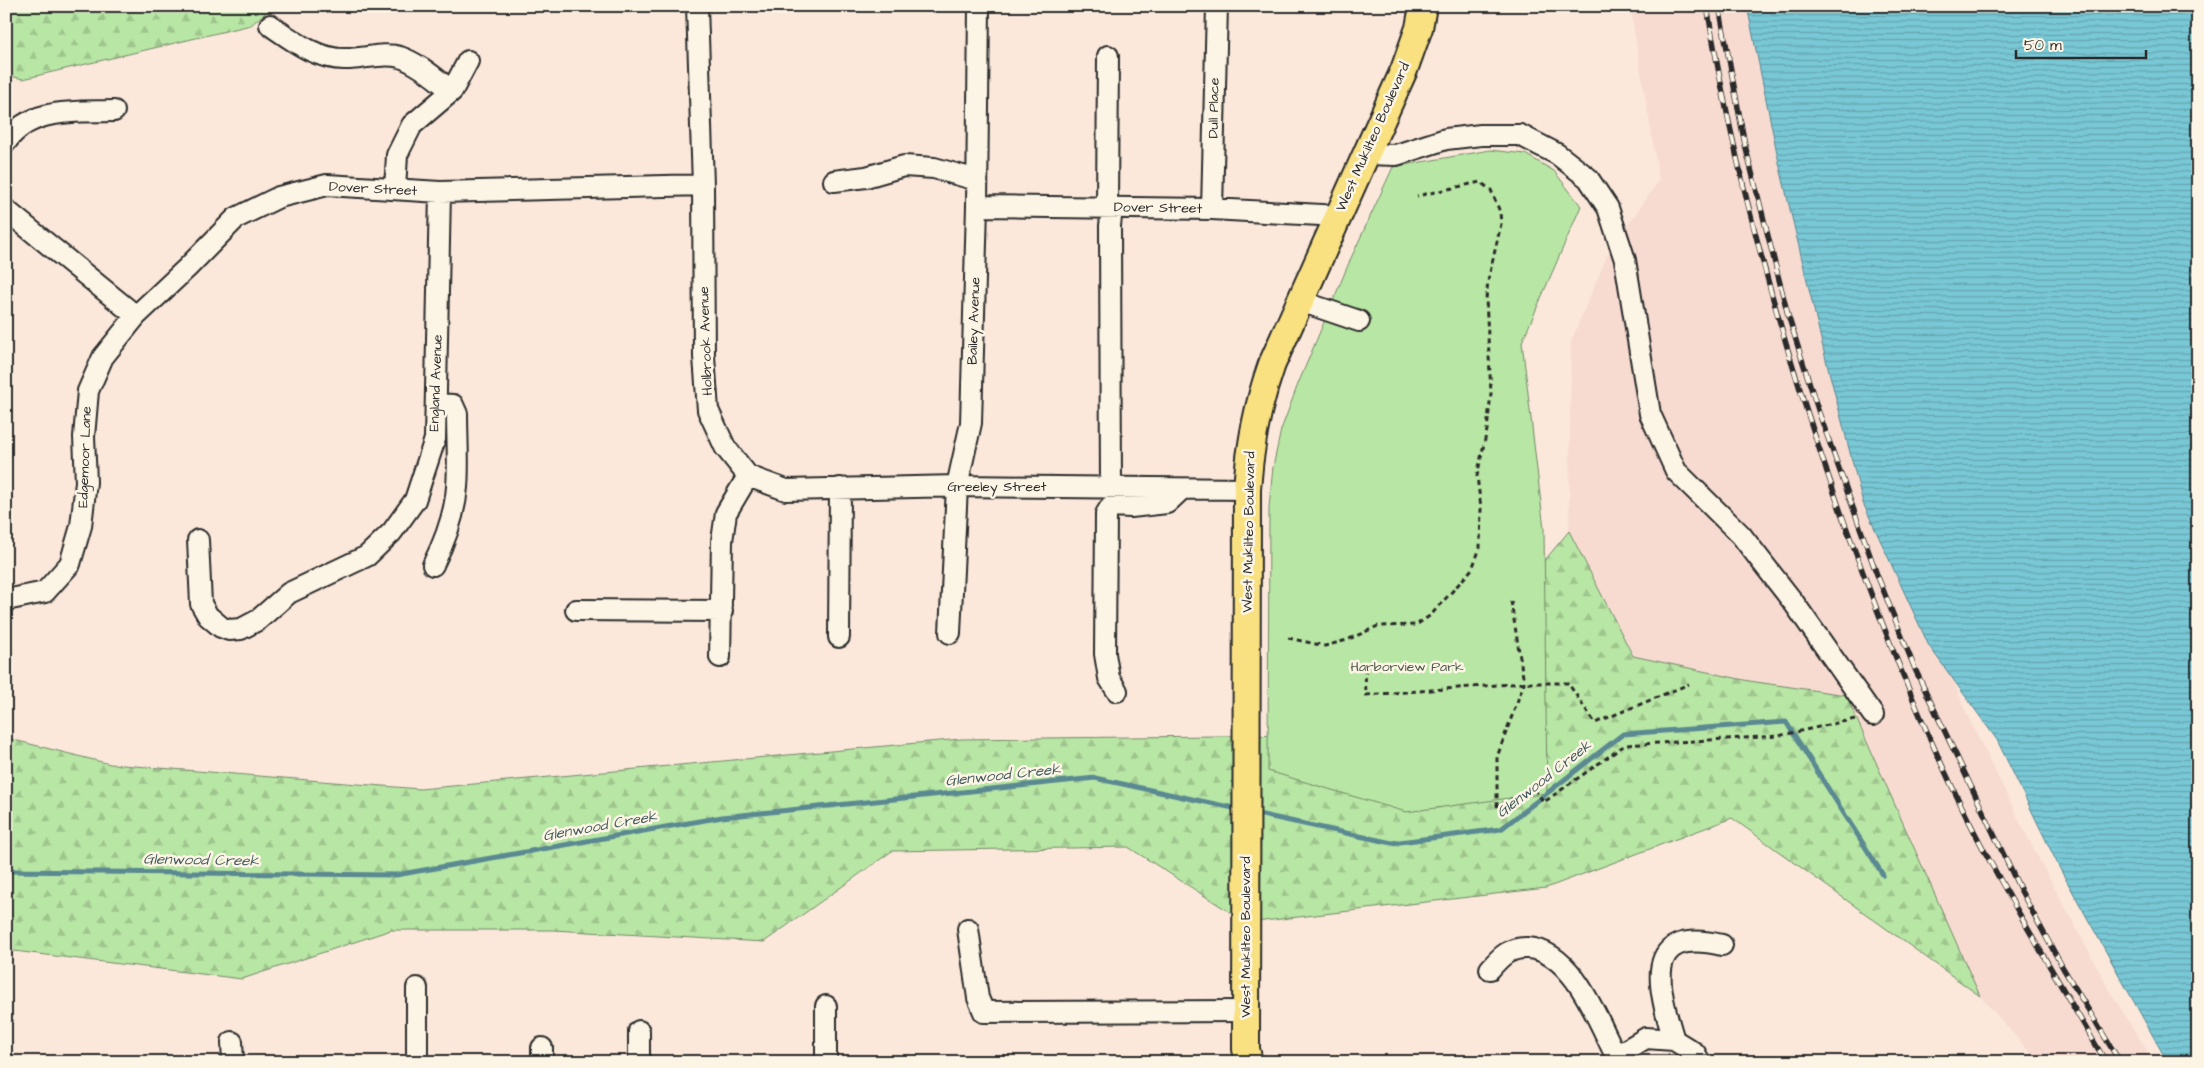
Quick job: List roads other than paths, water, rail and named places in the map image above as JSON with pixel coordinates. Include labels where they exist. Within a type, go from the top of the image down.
[{"type":"main road","name":"West Mukilteo Boulevard","points":[[1248,1062],[1246,1049],[1247,489],[1254,422],[1261,394],[1300,301],[1404,70],[1419,28],[1423,6]]},
{"type":"street","name":"Holbrook Avenue","points":[[697,6],[703,186],[704,357],[708,410],[725,447],[748,476]]},
{"type":"street","name":"Bailey Avenue","points":[[950,633],[957,486],[971,424],[977,206],[979,6]]},
{"type":"street","name":"Dull Place","points":[[1212,209],[1217,6]]},
{"type":"street","points":[[270,25],[319,55],[345,60],[398,56],[414,63],[452,91]]},
{"type":"street","points":[[1108,56],[1111,488]]},
{"type":"street","points":[[395,189],[397,155],[412,125],[452,91],[468,62]]},
{"type":"street","points":[[6,142],[18,128],[28,121],[42,116],[59,113],[114,111]]},
{"type":"street","points":[[1367,154],[1396,155],[1446,139],[1481,135],[1520,135],[1557,154],[1588,178],[1608,208],[1625,260],[1650,414],[1676,471],[1741,535],[1794,603],[1873,715]]},
{"type":"street","points":[[834,181],[866,177],[904,166],[934,168],[977,180]]},
{"type":"street","name":"Dover Street","points":[[136,316],[236,218],[280,198],[327,185],[440,192],[703,186]]},
{"type":"street","name":"England Avenue","points":[[198,540],[201,604],[208,616],[221,627],[229,630],[242,628],[258,620],[289,593],[367,556],[392,532],[415,500],[435,439],[440,192]]},
{"type":"street","name":"Dover Street","points":[[977,206],[1212,209],[1339,216]]},
{"type":"street","points":[[6,210],[136,316]]},
{"type":"street","points":[[1300,301],[1359,321]]},
{"type":"street","name":"Edgemoor Lane","points":[[6,598],[11,599],[45,592],[70,564],[81,526],[86,482],[84,437],[88,391],[103,358],[136,316]]},
{"type":"street","points":[[433,565],[443,545],[452,516],[457,488],[458,414],[453,405],[436,404]]},
{"type":"street","points":[[720,657],[722,542],[726,513],[748,476]]},
{"type":"street","name":"Greeley Street","points":[[748,476],[786,490],[957,486],[1247,489]]},
{"type":"street","points":[[838,637],[840,488]]},
{"type":"street","points":[[1117,691],[1109,678],[1105,654],[1106,514],[1111,506],[1131,507],[1167,503],[1182,489]]},
{"type":"street","points":[[576,610],[722,612]]},
{"type":"street","points":[[968,929],[978,998],[984,1012],[1246,1011]]},
{"type":"street","points":[[1674,1040],[1663,997],[1661,969],[1665,953],[1674,945],[1684,942],[1702,940],[1722,945]]},
{"type":"street","points":[[1490,969],[1501,956],[1519,948],[1544,951],[1557,959],[1578,984],[1615,1059],[1646,1038],[1674,1040],[1695,1053],[1700,1062]]},
{"type":"street","points":[[417,988],[417,1062]]},
{"type":"street","points":[[826,1006],[826,1062]]},
{"type":"street","points":[[639,1031],[639,1062]]},
{"type":"water","points":[[1747,6],[2198,6],[2198,1062],[2168,1062],[2163,1054],[2060,869],[1997,740],[1929,646],[1863,503],[1824,352],[1779,163]]},
{"type":"waterway","name":"Glenwood Creek","points":[[1253,813],[1392,843],[1501,829],[1623,734],[1786,722],[1883,875]]},
{"type":"waterway","name":"Glenwood Creek","points":[[6,871],[396,875],[722,817],[1095,778],[1238,809]]},
{"type":"railway","points":[[1707,6],[1732,138],[1764,268],[1802,397],[1845,524],[1893,650],[1946,774],[1986,854],[2106,1062]]},
{"type":"railway","points":[[1719,6],[1745,145],[1788,315],[1818,410],[1876,572],[1915,669],[2021,891],[2063,968],[2120,1062]]},
{"type":"park label","name":"Harborview Park","points":[[1407,667]]}]
